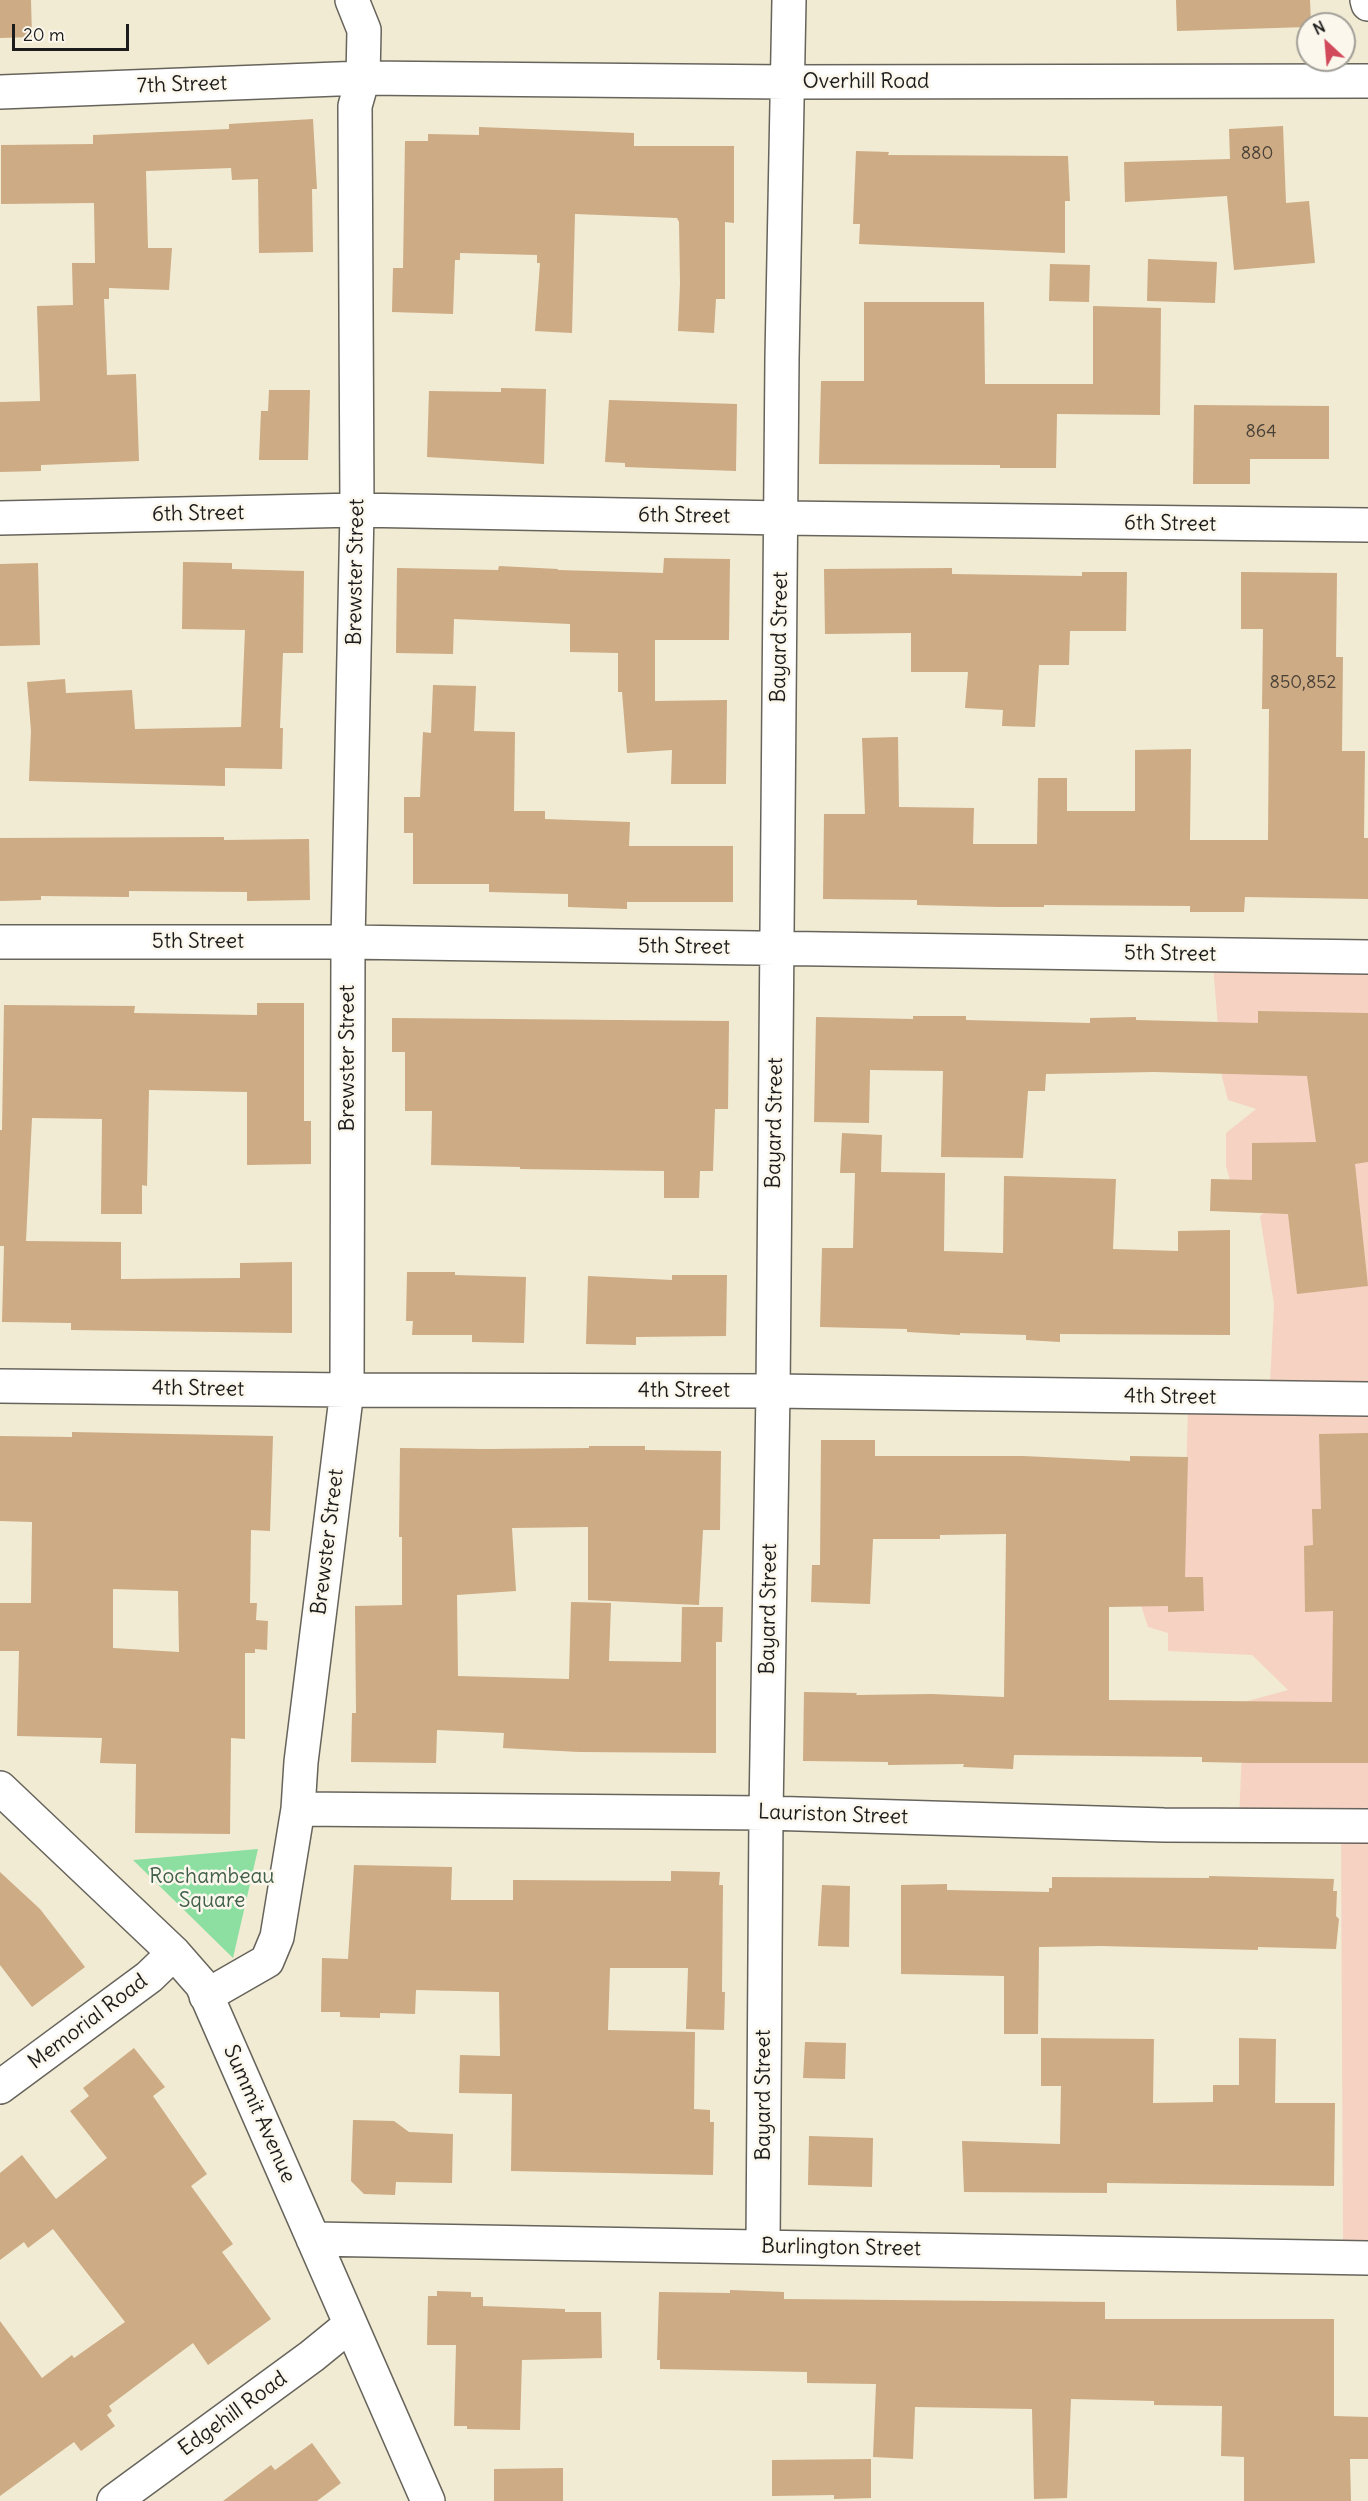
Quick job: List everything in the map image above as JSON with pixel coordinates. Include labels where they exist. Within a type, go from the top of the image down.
[{"type":"street","name":"Brewster Street","points":[[206,1996],[267,1961],[277,1937],[298,1809],[301,1762],[347,1390],[348,942],[357,510],[355,106],[363,78],[364,30],[352,0]]},
{"type":"street","name":"Bayard Street","points":[[763,2246],[786,82],[789,0]]},
{"type":"street","name":"Overhill Road","points":[[363,78],[786,82],[1368,81]]},
{"type":"street","name":"7th Street","points":[[0,92],[363,78]]},
{"type":"street","name":"6th Street","points":[[0,518],[357,510],[1368,525]]},
{"type":"street","name":"5th Street","points":[[0,942],[348,942],[1368,957]]},
{"type":"street","name":"4th Street","points":[[0,1386],[773,1391],[1368,1399]]},
{"type":"street","name":"Summit Avenue","points":[[0,1788],[174,1953],[202,1985],[428,2501]]},
{"type":"street","name":"Lauriston Street","points":[[298,1809],[766,1813],[1164,1825],[1368,1826]]},
{"type":"street","name":"Memorial Road","points":[[0,2087],[149,1977],[174,1953]]},
{"type":"street","name":"Burlington Street","points":[[313,2239],[1368,2258]]},
{"type":"street","name":"Edgehill Road","points":[[114,2501],[312,2356],[350,2325]]},
{"type":"shaded area","points":[[1368,963],[1368,2253],[1343,2244],[1341,1837],[1239,1820],[1244,1702],[1288,1690],[1252,1655],[1168,1651],[1168,1633],[1148,1627],[1133,1580],[1184,1556],[1188,1407],[1269,1403],[1274,1304],[1260,1216],[1282,1197],[1233,1191],[1226,1166],[1226,1133],[1256,1109],[1228,1100],[1222,1077],[1213,965]]},
{"type":"green space","name":"Rochambeau Square","points":[[258,1849],[233,1958],[133,1860]]},
{"type":"building","points":[[0,0],[31,0],[32,37],[0,38]]},
{"type":"building","points":[[1176,0],[1310,0],[1310,12],[1296,12],[1296,27],[1177,31]]},
{"type":"building","points":[[313,119],[317,189],[312,189],[313,252],[259,253],[258,179],[232,180],[231,168],[146,171],[148,248],[172,248],[169,290],[109,288],[109,299],[104,299],[107,375],[136,374],[139,461],[41,465],[41,471],[0,472],[0,402],[40,401],[37,306],[73,305],[72,263],[95,263],[94,203],[1,204],[1,145],[93,144],[93,135],[229,129],[229,124]]},
{"type":"building","points":[[1283,126],[1286,203],[1309,201],[1315,263],[1234,270],[1227,196],[1125,202],[1124,162],[1230,159],[1229,129]]},
{"type":"building","points":[[479,127],[634,133],[634,146],[734,146],[734,223],[725,222],[725,299],[716,299],[714,333],[678,331],[680,284],[679,222],[677,218],[575,214],[572,333],[535,331],[540,263],[537,263],[537,255],[460,253],[460,260],[455,260],[453,314],[392,312],[393,268],[403,268],[405,141],[428,141],[428,134],[479,135]]},
{"type":"building","points":[[856,151],[889,152],[888,155],[1068,156],[1070,201],[1065,201],[1065,253],[859,244],[860,224],[853,224]]},
{"type":"building","points":[[1148,259],[1217,262],[1215,303],[1147,301]]},
{"type":"building","points":[[1050,264],[1090,265],[1089,302],[1049,301]]},
{"type":"building","points":[[864,302],[984,302],[985,384],[1093,384],[1093,306],[1161,308],[1160,415],[1057,414],[1056,468],[1000,468],[1000,465],[819,464],[821,381],[864,381]]},
{"type":"building","points":[[501,388],[546,389],[544,464],[427,457],[429,391],[501,392]]},
{"type":"building","points":[[269,390],[310,390],[308,460],[259,460],[261,411],[268,411]]},
{"type":"building","points":[[609,400],[737,404],[736,471],[625,467],[625,463],[605,462]]},
{"type":"building","points":[[1194,405],[1329,406],[1329,459],[1250,459],[1250,484],[1193,484]]},
{"type":"building","points":[[664,558],[730,559],[729,640],[655,640],[655,701],[727,700],[726,784],[671,784],[672,750],[627,753],[622,692],[618,692],[618,653],[570,652],[570,624],[454,619],[453,654],[396,653],[397,568],[498,570],[499,566],[663,573]]},
{"type":"building","points":[[183,562],[232,563],[232,569],[304,571],[303,653],[283,653],[280,728],[283,728],[282,769],[225,768],[225,786],[29,781],[31,731],[27,682],[65,679],[66,693],[132,690],[135,729],[241,727],[245,630],[182,629]]},
{"type":"building","points":[[38,563],[40,645],[0,646],[0,564]]},
{"type":"building","points":[[952,568],[952,574],[1082,576],[1082,572],[1127,572],[1126,631],[1070,631],[1069,665],[1039,665],[1035,727],[1002,726],[1003,710],[965,708],[968,672],[911,672],[911,633],[825,634],[824,569]]},
{"type":"building","points":[[1241,572],[1337,573],[1336,657],[1343,657],[1342,751],[1365,751],[1364,838],[1368,838],[1368,899],[1245,897],[1244,912],[1190,912],[1190,906],[999,907],[917,905],[917,900],[823,899],[824,814],[865,814],[862,738],[898,737],[899,807],[974,808],[973,844],[1037,844],[1038,778],[1067,778],[1067,811],[1135,811],[1135,750],[1191,749],[1190,840],[1268,840],[1269,709],[1262,709],[1263,629],[1241,629]]},
{"type":"building","points":[[433,685],[476,686],[474,731],[515,732],[514,811],[545,811],[545,819],[630,822],[629,846],[733,846],[733,902],[627,902],[627,909],[568,907],[568,894],[489,892],[489,884],[413,884],[413,833],[404,833],[404,797],[420,797],[423,732],[431,733]]},
{"type":"building","points":[[224,837],[224,840],[309,839],[310,900],[247,901],[247,892],[129,891],[129,897],[41,896],[41,900],[0,901],[0,838]]},
{"type":"building","points":[[257,1003],[304,1003],[304,1121],[311,1121],[311,1164],[247,1165],[247,1092],[149,1090],[147,1186],[142,1185],[142,1214],[101,1214],[102,1119],[32,1118],[26,1241],[121,1242],[121,1279],[240,1278],[240,1263],[292,1262],[292,1333],[71,1330],[71,1323],[2,1322],[4,1246],[0,1246],[0,1130],[2,1130],[4,1005],[135,1006],[134,1013],[257,1015]]},
{"type":"building","points":[[1258,1011],[1368,1013],[1368,1162],[1355,1164],[1368,1286],[1297,1294],[1288,1214],[1210,1211],[1211,1179],[1252,1180],[1252,1143],[1316,1142],[1307,1076],[1154,1072],[1046,1074],[1045,1091],[1028,1091],[1023,1158],[941,1157],[943,1071],[870,1070],[869,1123],[814,1122],[816,1017],[913,1019],[913,1016],[966,1016],[966,1020],[1090,1023],[1090,1018],[1136,1017],[1136,1020],[1258,1023]]},
{"type":"building","points":[[392,1018],[729,1021],[728,1109],[715,1109],[713,1171],[700,1171],[699,1198],[664,1198],[664,1171],[431,1165],[432,1111],[405,1111],[405,1052],[392,1052]]},
{"type":"building","points":[[842,1133],[882,1135],[881,1172],[945,1173],[944,1251],[1003,1253],[1004,1176],[1116,1179],[1113,1249],[1178,1251],[1178,1231],[1230,1230],[1230,1335],[1060,1334],[1060,1342],[1026,1340],[1026,1335],[960,1333],[960,1335],[907,1332],[907,1329],[820,1327],[822,1248],[853,1248],[855,1173],[840,1173]]},
{"type":"building","points":[[407,1272],[455,1272],[455,1275],[526,1277],[524,1343],[472,1342],[472,1335],[412,1335],[413,1321],[406,1321]]},
{"type":"building","points":[[672,1275],[727,1275],[726,1336],[636,1337],[636,1345],[586,1344],[588,1276],[672,1280]]},
{"type":"building","points":[[72,1432],[273,1436],[270,1531],[251,1530],[250,1603],[257,1603],[256,1620],[268,1621],[267,1650],[255,1649],[255,1653],[245,1653],[245,1739],[231,1738],[230,1834],[135,1833],[136,1764],[100,1763],[102,1738],[17,1736],[19,1651],[0,1651],[0,1603],[31,1603],[32,1522],[0,1521],[0,1436],[72,1437]],"holes":[[[113,1589],[178,1591],[179,1652],[113,1648]]]},
{"type":"building","points":[[1368,1433],[1368,1763],[1202,1762],[1202,1757],[1014,1755],[1013,1769],[963,1767],[964,1764],[888,1765],[888,1762],[803,1761],[804,1692],[1004,1697],[1006,1534],[940,1535],[940,1539],[873,1539],[870,1604],[811,1602],[812,1565],[820,1565],[821,1440],[875,1440],[875,1456],[1023,1456],[1130,1461],[1130,1456],[1188,1457],[1185,1577],[1203,1577],[1204,1611],[1168,1612],[1168,1606],[1109,1607],[1109,1700],[1332,1702],[1333,1611],[1305,1612],[1304,1546],[1313,1545],[1312,1509],[1321,1509],[1319,1434]]},
{"type":"building","points":[[589,1446],[645,1446],[645,1450],[721,1451],[720,1530],[703,1530],[699,1605],[588,1600],[588,1527],[512,1528],[516,1591],[457,1595],[458,1676],[569,1679],[571,1602],[611,1603],[609,1661],[681,1662],[682,1607],[723,1607],[722,1642],[716,1642],[716,1753],[579,1752],[503,1748],[504,1733],[437,1730],[436,1763],[351,1762],[352,1713],[356,1713],[355,1606],[402,1605],[402,1537],[399,1537],[400,1448],[589,1448]]},
{"type":"building","points":[[354,1865],[452,1867],[451,1900],[513,1900],[513,1880],[671,1881],[671,1871],[720,1872],[719,1885],[723,1885],[724,2030],[686,2029],[688,1968],[610,1968],[608,2030],[695,2032],[694,2109],[710,2110],[710,2122],[714,2122],[713,2175],[511,2171],[512,2094],[459,2093],[460,2055],[500,2056],[499,1992],[416,1990],[415,2014],[380,2013],[380,2018],[340,2017],[340,2012],[321,2012],[322,1958],[348,1959]]},
{"type":"building","points":[[0,1872],[40,1909],[85,1967],[32,2007],[0,1965]]},
{"type":"building","points":[[1209,1876],[1334,1879],[1333,1891],[1337,1891],[1336,1916],[1339,1919],[1336,1949],[1039,1947],[1038,2034],[1004,2034],[1004,1976],[901,1974],[901,1885],[947,1884],[947,1890],[1049,1892],[1049,1888],[1052,1888],[1052,1877],[1209,1878]]},
{"type":"building","points":[[822,1885],[850,1886],[849,1947],[818,1946]]},
{"type":"building","points":[[1041,2038],[1154,2039],[1153,2103],[1213,2102],[1213,2085],[1239,2085],[1239,2038],[1276,2039],[1275,2103],[1335,2103],[1334,2186],[1107,2183],[1107,2193],[964,2192],[962,2141],[1060,2144],[1061,2086],[1041,2086]]},
{"type":"building","points":[[805,2042],[846,2043],[845,2079],[803,2078]]},
{"type":"building","points":[[134,2048],[165,2087],[153,2096],[207,2174],[191,2186],[233,2244],[222,2252],[271,2319],[208,2365],[193,2343],[109,2406],[112,2411],[107,2415],[115,2426],[81,2451],[74,2442],[0,2496],[0,2321],[42,2378],[72,2355],[74,2358],[125,2322],[53,2229],[28,2248],[24,2242],[0,2260],[0,2173],[22,2155],[56,2199],[107,2158],[70,2111],[89,2096],[83,2088]]},
{"type":"building","points":[[353,2120],[394,2121],[409,2132],[453,2134],[452,2183],[396,2182],[395,2195],[364,2194],[351,2181]]},
{"type":"building","points":[[809,2136],[873,2138],[872,2187],[808,2185]]},
{"type":"building","points":[[730,2290],[784,2292],[784,2299],[1105,2302],[1105,2319],[1334,2319],[1334,2416],[1368,2417],[1368,2459],[1350,2459],[1351,2501],[1244,2501],[1244,2457],[1221,2456],[1222,2406],[1154,2405],[1154,2401],[1071,2399],[1067,2498],[1034,2499],[1032,2409],[915,2407],[913,2459],[873,2457],[876,2384],[807,2383],[807,2372],[660,2369],[660,2360],[657,2360],[659,2292],[730,2293]]},
{"type":"building","points":[[437,2291],[471,2292],[471,2297],[483,2297],[483,2306],[565,2309],[565,2312],[601,2312],[602,2358],[522,2360],[520,2430],[467,2429],[467,2426],[454,2426],[456,2345],[427,2345],[428,2296],[437,2296]]},
{"type":"building","points":[[312,2443],[341,2483],[317,2501],[223,2501],[271,2465],[275,2470]]},
{"type":"building","points":[[871,2459],[871,2498],[834,2499],[834,2495],[772,2496],[772,2460]]},
{"type":"building","points":[[563,2468],[563,2501],[494,2501],[494,2469]]}]
